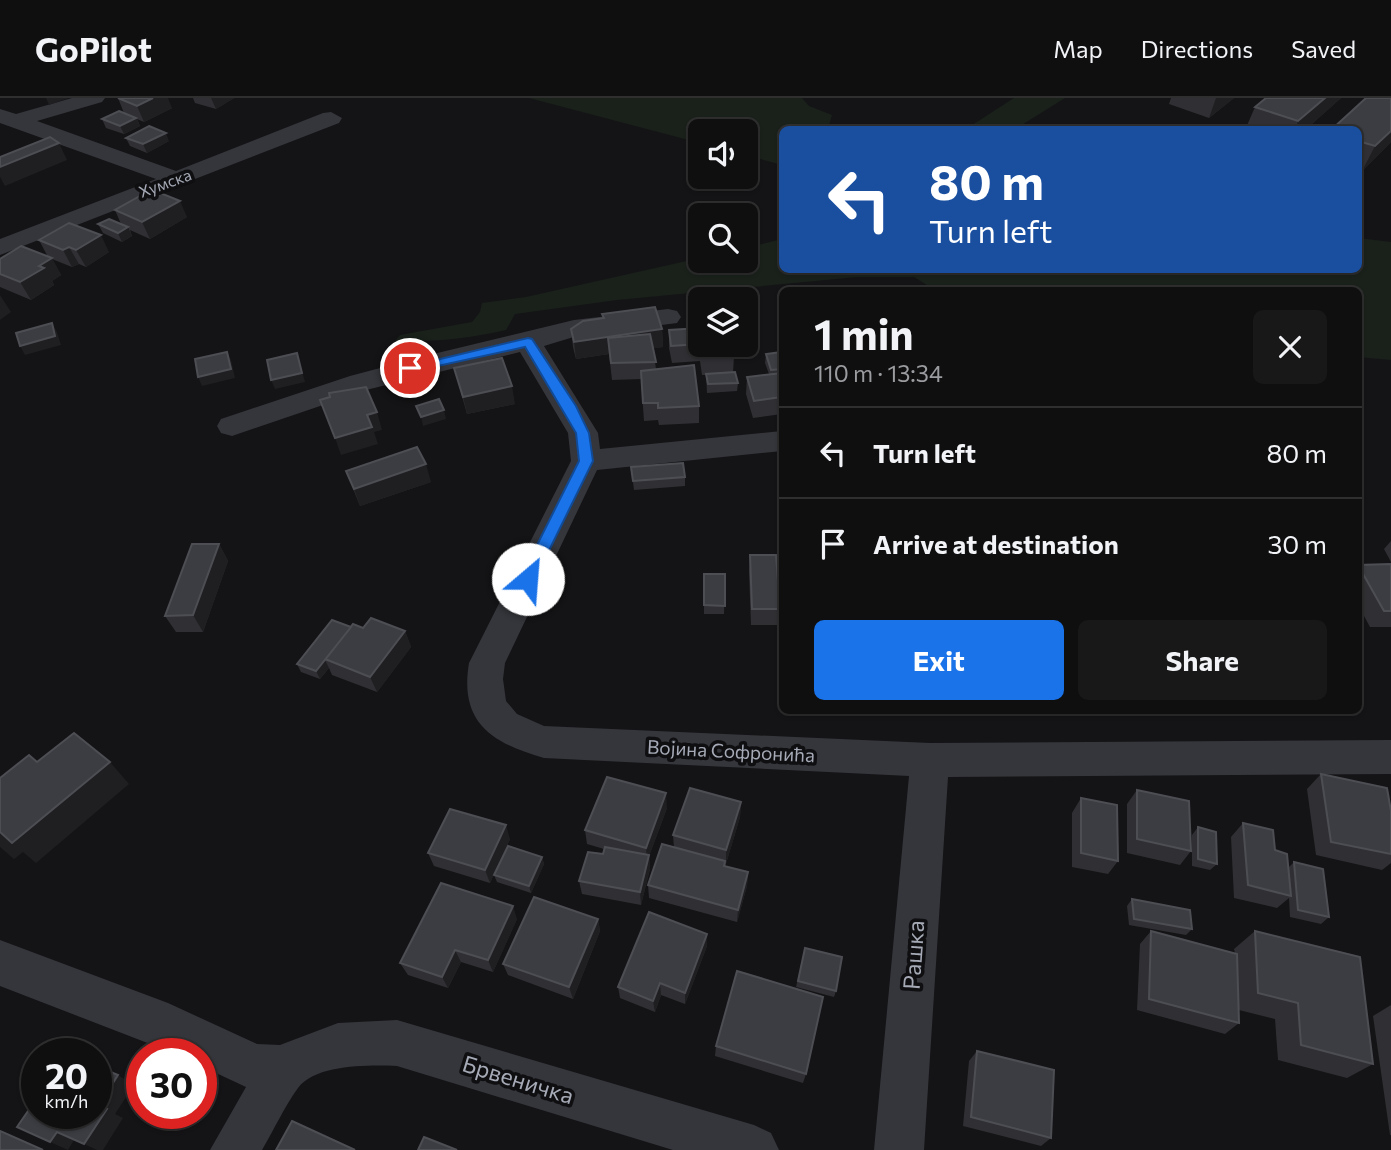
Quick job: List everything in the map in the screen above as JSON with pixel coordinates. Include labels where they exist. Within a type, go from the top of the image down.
[{"type":"street","points":[[5,121],[95,98]]},
{"type":"street","name":"Хумска","points":[[0,248],[331,118]]},
{"type":"street","points":[[5,121],[178,179]]},
{"type":"street","points":[[126,198],[131,162]]},
{"type":"street","points":[[232,426],[391,373],[528,342],[589,325],[668,317]]},
{"type":"street","points":[[528,342],[578,424],[586,446],[586,461],[779,440]]},
{"type":"street","name":"Војина Софронића","points":[[586,461],[487,663],[483,694],[490,709],[511,732],[544,742],[930,760],[1391,757]]},
{"type":"street","name":"Рашка","points":[[899,1150],[930,760]]},
{"type":"street","points":[[0,962],[14,970],[168,1026],[255,1067],[283,1069],[235,1150]]},
{"type":"street","name":"Брвеничка","points":[[283,1069],[311,1053],[340,1044],[397,1043],[754,1150]]},
{"type":"shaded area","points":[[529,98],[802,98],[809,106],[832,115],[829,126],[779,126],[779,164],[758,158],[758,119],[688,119],[688,140]]},
{"type":"shaded area","points":[[1014,98],[1065,98],[1020,126],[971,126]]},
{"type":"shaded area","points":[[1362,238],[1391,242],[1391,360],[1362,357],[1362,287],[930,287],[914,277],[857,277],[753,287],[688,287],[688,293],[515,314],[506,330],[492,333],[450,339],[395,341],[400,335],[472,322],[480,312],[482,303],[526,297],[688,261],[688,273],[758,273],[758,245],[779,240],[779,273],[1362,273]]},
{"type":"building","points":[[118,98],[153,98],[137,106]]},
{"type":"building","points":[[1266,98],[1325,98],[1298,121],[1255,107]]},
{"type":"building","points":[[1366,98],[1391,98],[1391,131],[1375,146],[1362,142],[1362,126],[1335,126]]},
{"type":"building","points":[[119,111],[136,118],[120,126],[102,119]]},
{"type":"building","points":[[149,126],[166,133],[143,144],[126,138]]},
{"type":"building","points":[[50,137],[59,143],[0,167],[0,157]]},
{"type":"building","points":[[147,192],[158,192],[180,201],[142,222],[115,210]]},
{"type":"building","points":[[109,219],[128,227],[118,233],[98,224]]},
{"type":"building","points":[[69,223],[101,235],[76,250],[69,247],[63,250],[39,240]]},
{"type":"building","points":[[21,246],[52,258],[39,266],[44,268],[20,282],[0,274],[0,259]]},
{"type":"building","points":[[655,307],[662,329],[574,342],[571,329],[583,321],[604,318],[602,314]]},
{"type":"building","points":[[52,323],[55,336],[20,346],[16,333]]},
{"type":"building","points":[[688,329],[688,345],[671,346],[669,330]]},
{"type":"building","points":[[650,334],[656,362],[611,363],[608,338]]},
{"type":"building","points":[[227,352],[231,369],[198,377],[195,359]]},
{"type":"building","points":[[779,352],[779,369],[771,370],[766,354]]},
{"type":"building","points":[[297,353],[302,373],[271,380],[267,360]]},
{"type":"building","points":[[502,358],[512,386],[463,397],[454,368]]},
{"type":"building","points":[[694,365],[699,406],[658,408],[658,403],[643,403],[641,371]]},
{"type":"building","points":[[735,372],[738,383],[708,384],[706,374]]},
{"type":"building","points":[[779,373],[779,397],[754,401],[747,377]]},
{"type":"building","points":[[366,387],[377,412],[367,415],[372,427],[335,438],[320,400],[330,397],[329,393]]},
{"type":"building","points":[[439,399],[444,410],[421,417],[416,406]]},
{"type":"building","points":[[417,447],[426,464],[354,489],[346,471]]},
{"type":"building","points":[[683,463],[685,477],[633,481],[631,467]]},
{"type":"building","points":[[192,544],[219,544],[193,615],[165,616]]},
{"type":"building","points":[[750,555],[776,555],[779,609],[752,609]]},
{"type":"building","points":[[1391,564],[1391,611],[1384,611],[1362,572],[1362,565]]},
{"type":"building","points":[[704,574],[725,574],[725,606],[704,605]]},
{"type":"building","points":[[371,618],[405,631],[370,677],[325,659],[353,624],[363,628]]},
{"type":"building","points":[[332,620],[351,627],[316,671],[297,664]]},
{"type":"building","points":[[74,733],[110,762],[12,843],[0,832],[0,778],[29,755],[37,762]]},
{"type":"building","points":[[1321,774],[1387,788],[1391,811],[1391,854],[1331,842]]},
{"type":"building","points":[[607,777],[666,793],[646,848],[585,830]]},
{"type":"building","points":[[690,788],[741,802],[726,850],[673,835]]},
{"type":"building","points":[[1137,790],[1189,801],[1191,851],[1137,839]]},
{"type":"building","points":[[1081,798],[1117,805],[1118,861],[1081,853]]},
{"type":"building","points":[[450,809],[506,825],[485,870],[428,853]]},
{"type":"building","points":[[1243,823],[1273,830],[1275,850],[1287,854],[1291,896],[1248,885]]},
{"type":"building","points":[[1198,827],[1216,832],[1217,864],[1198,859]]},
{"type":"building","points":[[662,844],[725,861],[724,866],[748,872],[738,910],[648,885]]},
{"type":"building","points":[[508,846],[542,857],[529,886],[494,875]]},
{"type":"building","points":[[605,847],[649,855],[640,892],[579,881],[588,852],[603,854]]},
{"type":"building","points":[[1294,862],[1323,869],[1329,917],[1298,910]]},
{"type":"building","points":[[441,883],[513,906],[488,960],[455,950],[442,977],[400,963]]},
{"type":"building","points":[[534,897],[598,919],[569,987],[503,964]]},
{"type":"building","points":[[1132,899],[1190,910],[1192,929],[1134,919]]},
{"type":"building","points":[[649,912],[707,934],[685,993],[660,983],[653,1001],[618,987]]},
{"type":"building","points":[[1151,931],[1237,954],[1239,1023],[1149,999]]},
{"type":"building","points":[[1255,931],[1360,957],[1373,1064],[1301,1045],[1298,1003],[1258,993]]},
{"type":"building","points":[[805,948],[842,957],[836,991],[798,981]]},
{"type":"building","points":[[737,971],[823,997],[806,1074],[716,1046]]},
{"type":"building","points":[[977,1051],[1054,1070],[1051,1138],[971,1117]]},
{"type":"building","points":[[112,1073],[118,1075],[112,1084]]},
{"type":"building","points":[[292,1121],[355,1150],[276,1150]]},
{"type":"building","points":[[21,1129],[94,1129],[84,1144],[57,1132],[50,1142]]},
{"type":"building","points":[[0,1131],[43,1150],[0,1150]]},
{"type":"building","points":[[424,1137],[457,1150],[418,1150]]},
{"type":"route","points":[[410,368],[528,342],[569,406],[583,433],[586,461],[528,579]]}]
